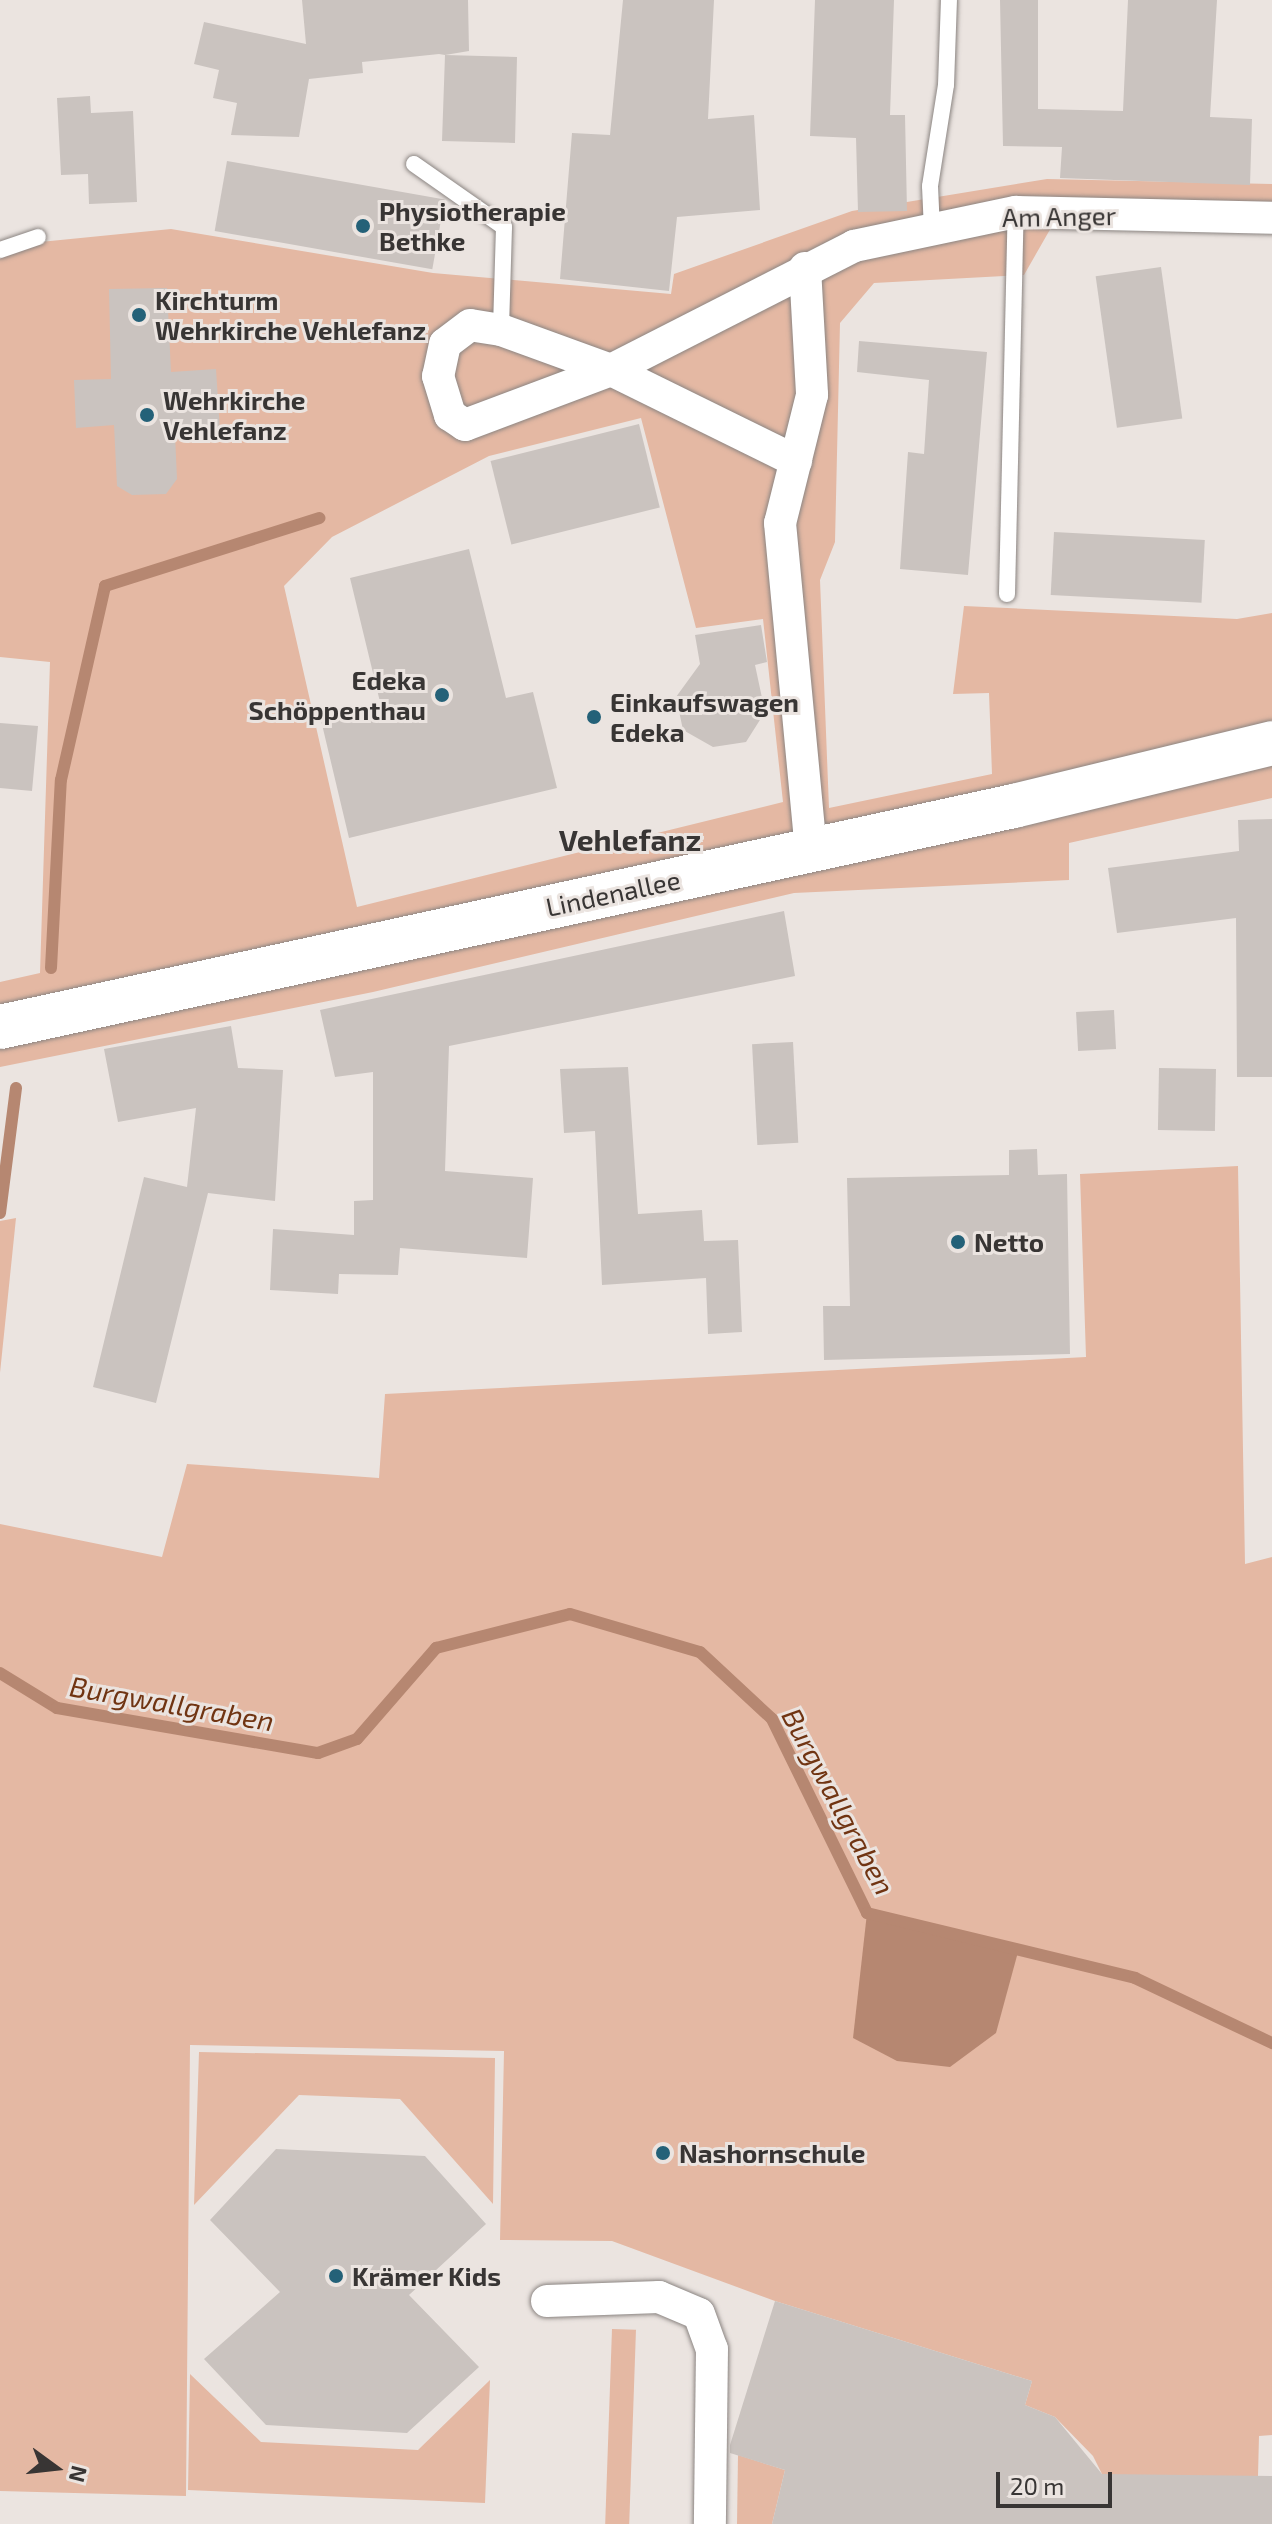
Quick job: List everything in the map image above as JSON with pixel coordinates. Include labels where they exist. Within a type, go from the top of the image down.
[{"type":"main road","name":"Lindenallee","points":[[0,1027],[811,850],[1272,743]]},
{"type":"street","name":"Am Anger","points":[[796,461],[611,370],[501,330],[470,325],[445,344],[438,376],[450,415],[465,425],[611,370],[805,268],[854,246],[1016,212],[1272,218]]},
{"type":"street","points":[[805,268],[812,395],[780,523],[811,850]]},
{"type":"street","points":[[547,2301],[659,2297],[699,2314],[712,2349],[710,2524]]},
{"type":"lane","points":[[932,230],[930,186],[946,85],[949,0]]},
{"type":"lane","points":[[414,164],[504,227],[501,330]]},
{"type":"lane","points":[[1007,594],[1016,212]]},
{"type":"lane","points":[[0,250],[38,237]]},
{"type":"shaded area","points":[[1047,179],[1272,184],[1272,232],[1052,226],[1024,275],[874,283],[840,323],[835,542],[820,580],[829,808],[992,774],[989,693],[953,694],[964,606],[1237,619],[1272,613],[1272,798],[1069,843],[1069,880],[794,893],[373,992],[0,1067],[0,982],[40,973],[50,662],[0,657],[0,246],[171,229],[433,273],[671,294],[674,274],[852,211]],"holes":[[[641,418],[696,628],[763,619],[783,802],[357,907],[284,586],[332,537],[489,456]]]},
{"type":"shaded area","points":[[1238,1166],[1245,1564],[1272,1557],[1272,2435],[1259,2436],[1258,2476],[1103,2476],[1093,2456],[1055,2417],[1025,2405],[1032,2381],[775,2301],[612,2241],[500,2240],[504,2051],[190,2045],[186,2496],[0,2491],[0,1524],[162,1557],[187,1464],[379,1478],[385,1394],[1086,1357],[1080,1174]]},
{"type":"shaded area","points":[[16,1218],[0,1373],[0,1221]]},
{"type":"shaded area","points":[[867,1913],[1018,1952],[996,2033],[950,2067],[897,2061],[853,2038]]},
{"type":"shaded area","points":[[199,2052],[495,2058],[493,2204],[400,2099],[299,2095],[194,2205]]},
{"type":"shaded area","points":[[612,2329],[636,2330],[629,2524],[605,2524]]},
{"type":"shaded area","points":[[190,2374],[261,2442],[418,2450],[490,2380],[485,2503],[188,2490]]},
{"type":"shaded area","points":[[738,2455],[785,2470],[772,2524],[737,2524]]},
{"type":"building","points":[[302,0],[468,0],[469,51],[362,62],[363,73],[309,79],[299,137],[231,135],[237,103],[213,98],[219,70],[194,64],[204,22],[306,44]]},
{"type":"building","points":[[623,0],[714,0],[708,119],[754,115],[760,210],[677,217],[669,291],[560,279],[572,133],[610,135]]},
{"type":"building","points":[[815,0],[894,0],[890,115],[905,115],[907,211],[858,212],[856,138],[810,136]]},
{"type":"building","points":[[1000,0],[1038,0],[1038,109],[1123,111],[1128,0],[1217,0],[1210,117],[1252,119],[1250,185],[1060,178],[1062,147],[1003,146]]},
{"type":"building","points":[[445,55],[517,57],[515,143],[442,141]]},
{"type":"building","points":[[90,96],[91,113],[133,111],[137,202],[89,204],[88,174],[61,175],[57,98]]},
{"type":"building","points":[[227,161],[445,199],[432,269],[215,231]]},
{"type":"building","points":[[1161,267],[1182,419],[1117,428],[1096,276]]},
{"type":"building","name":"Wehrkirche Vehlefanz","points":[[167,288],[171,372],[216,369],[220,431],[175,434],[177,479],[166,494],[132,495],[117,486],[114,425],[76,428],[74,380],[111,379],[109,289]]},
{"type":"building","points":[[859,341],[987,352],[968,575],[900,569],[908,452],[924,454],[929,380],[857,372]]},
{"type":"building","points":[[639,424],[660,507],[511,544],[491,461]]},
{"type":"building","points":[[1054,532],[1205,540],[1201,603],[1051,595]]},
{"type":"building","name":"Edeka Schöppenthau","points":[[469,549],[506,698],[533,692],[557,788],[349,838],[320,716],[380,702],[350,578]]},
{"type":"building","points":[[761,625],[767,662],[755,665],[765,712],[746,742],[713,747],[683,730],[676,697],[700,664],[695,635]]},
{"type":"building","points":[[0,723],[38,726],[32,791],[0,788]]},
{"type":"building","points":[[1272,819],[1272,1077],[1237,1077],[1236,918],[1117,933],[1108,868],[1239,851],[1238,820]]},
{"type":"building","points":[[784,911],[795,976],[449,1046],[445,1171],[533,1178],[527,1258],[400,1248],[398,1275],[339,1274],[338,1294],[270,1290],[273,1229],[354,1235],[354,1201],[373,1200],[373,1072],[335,1077],[320,1010]]},
{"type":"building","points":[[1114,1010],[1116,1049],[1078,1051],[1076,1012]]},
{"type":"building","points":[[231,1026],[238,1068],[283,1070],[275,1201],[208,1193],[156,1403],[93,1387],[144,1177],[187,1187],[196,1108],[118,1122],[104,1049]]},
{"type":"building","points":[[793,1042],[798,1143],[757,1145],[752,1044]]},
{"type":"building","points":[[628,1067],[638,1214],[702,1210],[704,1241],[738,1240],[742,1332],[708,1334],[706,1278],[602,1285],[595,1131],[564,1133],[560,1069]]},
{"type":"building","points":[[1159,1068],[1216,1069],[1215,1131],[1158,1130]]},
{"type":"building","name":"Netto","points":[[1037,1149],[1038,1175],[1067,1174],[1070,1354],[824,1360],[823,1306],[850,1306],[847,1178],[1009,1175],[1009,1150]]},
{"type":"building","points":[[276,2149],[425,2156],[486,2224],[409,2295],[479,2367],[407,2433],[266,2425],[204,2359],[280,2292],[210,2220]]},
{"type":"building","points":[[775,2301],[1032,2381],[1025,2405],[1055,2417],[1102,2474],[1272,2476],[1272,2524],[772,2524],[785,2470],[730,2453],[730,2445]]},
{"type":"waterway","name":"Burgwallgraben","points":[[51,968],[61,780],[105,586],[319,518]]},
{"type":"waterway","name":"Burgwallgraben","points":[[0,1213],[16,1088]]},
{"type":"waterway","name":"Burgwallgraben","points":[[0,1673],[57,1708],[318,1753],[357,1739],[436,1648],[570,1614],[700,1652],[772,1719],[867,1913],[1135,1978],[1272,2043]]},
{"type":"place","name":"Physiotherapie Bethke","points":[[363,226]]},
{"type":"place","name":"Kirchturm Wehrkirche Vehlefanz","points":[[139,315]]},
{"type":"place","name":"Wehrkirche Vehlefanz","points":[[147,415]]},
{"type":"place","name":"Edeka Schöppenthau","points":[[442,695]]},
{"type":"place","name":"Einkaufswagen Edeka","points":[[594,717]]},
{"type":"place","name":"Netto","points":[[958,1242]]},
{"type":"place","name":"Nashornschule","points":[[663,2153]]},
{"type":"place","name":"Krämer Kids","points":[[336,2276]]},
{"type":"district","name":"Vehlefanz","points":[[630,839]]}]
